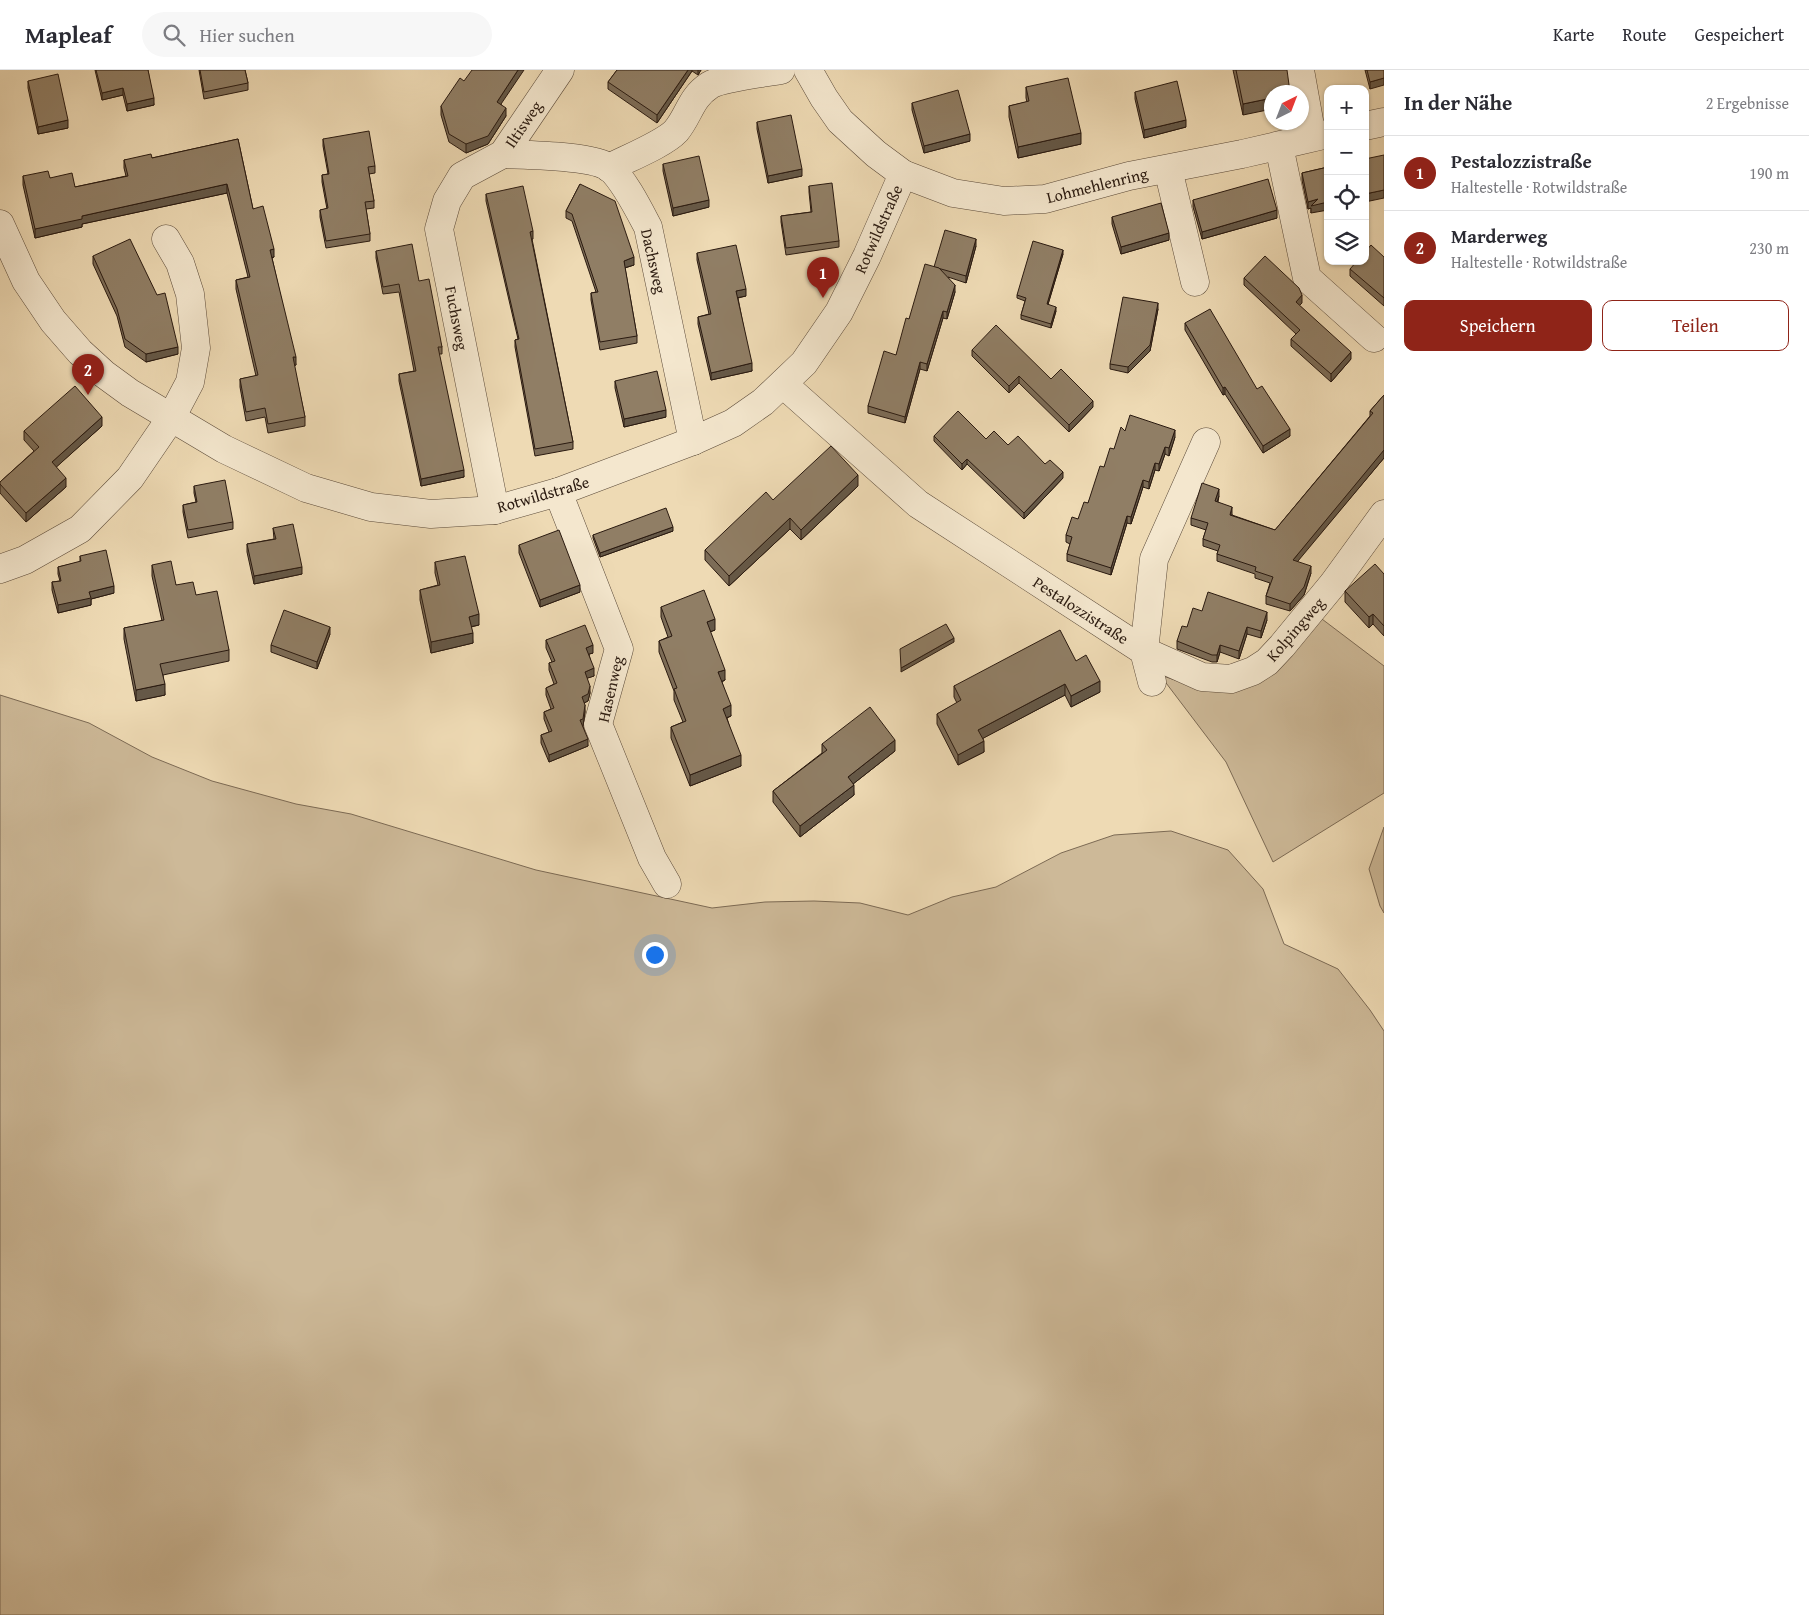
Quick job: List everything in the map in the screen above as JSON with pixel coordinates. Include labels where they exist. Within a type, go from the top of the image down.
[{"type":"street","name":"Iltisweg","points":[[503,154],[560,70]]},
{"type":"street","points":[[503,154],[585,160],[609,168],[665,140],[675,132],[684,120],[693,99],[711,85],[781,70]]},
{"type":"street","name":"Lohmehlenring","points":[[808,70],[840,121],[876,154],[903,174],[952,193],[1004,201],[1045,199],[1129,176],[1242,154],[1320,136]]},
{"type":"street","points":[[1300,70],[1320,136]]},
{"type":"street","points":[[1369,125],[1384,122]]},
{"type":"street","points":[[1279,146],[1306,278],[1374,338]]},
{"type":"street","name":"Fuchsweg","points":[[495,510],[439,229],[447,201],[462,176],[503,154]]},
{"type":"street","name":"Dachsweg","points":[[609,168],[631,195],[648,227],[693,441]]},
{"type":"street","name":"Lohmehlenring","points":[[1168,169],[1195,282]]},
{"type":"street","name":"Rotwildstraße","points":[[0,224],[26,281],[53,321],[80,352],[130,393],[224,449],[306,488],[371,508],[431,514],[495,510],[558,492],[693,441],[733,423],[764,402],[804,363],[839,312],[867,256],[903,174]]},
{"type":"street","points":[[0,569],[25,560],[80,529],[130,478],[171,418],[190,382],[196,348],[190,294],[180,263],[166,239]]},
{"type":"street","name":"Pestalozzistraße","points":[[783,384],[918,504],[1144,651]]},
{"type":"street","name":"Pestalozzistraße","points":[[1152,682],[1144,651],[1154,559],[1206,442]]},
{"type":"street","name":"Hasenweg","points":[[558,492],[619,649],[598,724],[652,858],[667,884]]},
{"type":"street","name":"Kolpingweg","points":[[1144,651],[1202,677],[1231,679],[1253,671],[1267,662],[1282,646],[1333,584],[1384,514]]},
{"type":"shaded area","points":[[1318,616],[1384,666],[1384,793],[1273,862],[1226,762],[1160,675],[1199,688]]},
{"type":"shaded area","points":[[0,695],[89,723],[152,757],[212,781],[296,804],[351,814],[536,870],[712,908],[765,902],[814,901],[860,903],[908,915],[952,897],[996,887],[1061,853],[1114,835],[1171,831],[1228,850],[1263,889],[1284,944],[1338,969],[1384,1031],[1384,1615],[0,1615]]},
{"type":"shaded area","points":[[1384,827],[1384,913],[1380,906],[1369,869]]},
{"type":"building","points":[[96,70],[148,70],[154,98],[127,104],[123,88],[102,93]]},
{"type":"building","points":[[200,70],[245,70],[248,83],[204,92]]},
{"type":"building","points":[[472,70],[518,70],[497,102],[506,108],[488,136],[466,144],[449,134],[441,106],[460,78],[464,81]]},
{"type":"building","points":[[617,70],[688,70],[657,115],[608,82]]},
{"type":"building","points":[[1236,70],[1287,70],[1289,85],[1264,85],[1264,100],[1243,104]]},
{"type":"building","points":[[1367,70],[1384,70],[1384,78],[1370,82]]},
{"type":"building","points":[[58,74],[68,120],[38,127],[28,81]]},
{"type":"building","points":[[1068,78],[1081,133],[1018,147],[1009,106],[1029,101],[1026,87]]},
{"type":"building","points":[[1177,81],[1186,120],[1144,130],[1135,92]]},
{"type":"building","points":[[958,90],[970,134],[924,146],[912,103]]},
{"type":"building","points":[[791,115],[802,169],[768,176],[757,122]]},
{"type":"building","points":[[369,131],[375,166],[368,167],[374,201],[365,202],[370,234],[326,241],[320,210],[328,208],[322,175],[329,174],[323,139]]},
{"type":"building","points":[[238,139],[253,209],[263,206],[274,249],[270,250],[296,357],[293,357],[305,417],[268,424],[265,408],[246,412],[240,379],[258,375],[236,280],[250,277],[227,184],[82,216],[82,219],[35,229],[23,176],[48,171],[50,178],[72,173],[75,187],[128,176],[124,160],[151,154],[152,158]]},
{"type":"building","points":[[1384,155],[1384,190],[1369,193],[1369,158]]},
{"type":"building","points":[[699,156],[709,200],[673,208],[663,164]]},
{"type":"building","points":[[1324,168],[1324,203],[1311,206],[1318,199],[1308,202],[1302,173]]},
{"type":"building","points":[[1268,179],[1277,210],[1202,232],[1193,200]]},
{"type":"building","points":[[832,183],[839,241],[786,248],[781,216],[812,212],[809,186]]},
{"type":"building","points":[[580,184],[615,201],[634,257],[624,261],[637,336],[600,342],[591,293],[598,292],[572,214],[566,211]]},
{"type":"building","points":[[523,186],[533,231],[530,232],[573,442],[535,449],[515,340],[519,339],[486,194]]},
{"type":"building","points":[[1161,203],[1169,233],[1121,247],[1112,217]]},
{"type":"building","points":[[945,230],[976,239],[966,276],[934,267]]},
{"type":"building","points":[[130,239],[157,295],[165,293],[178,347],[146,354],[125,339],[117,309],[93,256]]},
{"type":"building","points":[[1033,241],[1063,250],[1047,304],[1056,307],[1051,324],[1021,315],[1026,298],[1017,295]]},
{"type":"building","points":[[412,244],[419,281],[429,279],[442,347],[438,347],[464,470],[421,479],[399,374],[416,371],[399,284],[383,287],[376,251]]},
{"type":"building","points":[[736,245],[746,289],[736,291],[752,363],[711,373],[698,317],[711,314],[697,253]]},
{"type":"building","points":[[1371,245],[1384,257],[1384,298],[1350,269],[1354,265],[1369,265],[1369,247]]},
{"type":"building","points":[[1265,256],[1299,288],[1302,295],[1296,302],[1351,352],[1331,374],[1291,339],[1300,330],[1244,278]]},
{"type":"building","points":[[925,264],[939,268],[955,285],[947,312],[943,311],[927,364],[920,362],[905,417],[868,406],[884,351],[896,355],[906,318],[909,319]]},
{"type":"building","points":[[1123,297],[1158,303],[1150,345],[1128,367],[1110,364]]},
{"type":"building","points":[[1210,309],[1257,389],[1262,386],[1290,429],[1263,446],[1225,387],[1223,388],[1185,323]]},
{"type":"building","points":[[996,325],[1051,379],[1061,369],[1093,401],[1069,425],[1019,376],[1009,386],[972,350]]},
{"type":"building","points":[[657,371],[666,410],[624,419],[615,381]]},
{"type":"building","points":[[75,386],[102,417],[52,462],[66,478],[26,513],[0,482],[39,447],[24,431]]},
{"type":"building","points":[[1384,395],[1384,450],[1293,560],[1311,566],[1304,587],[1290,604],[1266,596],[1273,577],[1255,571],[1256,567],[1217,554],[1220,545],[1203,539],[1208,523],[1191,518],[1202,483],[1219,489],[1215,501],[1232,507],[1230,515],[1275,530],[1373,413],[1370,411]]},
{"type":"building","points":[[958,411],[986,439],[994,431],[1008,445],[1018,436],[1045,464],[1050,460],[1063,472],[1024,513],[967,459],[962,464],[934,436]]},
{"type":"building","points":[[1130,415],[1175,430],[1169,448],[1165,447],[1159,464],[1155,463],[1149,482],[1143,480],[1131,517],[1127,516],[1111,568],[1067,554],[1072,537],[1066,535],[1072,517],[1078,519],[1084,502],[1088,503],[1100,466],[1104,467],[1110,448],[1114,449],[1121,427],[1125,431]]},
{"type":"building","points":[[831,446],[858,475],[801,530],[790,518],[729,576],[705,550],[766,492],[773,500]]},
{"type":"building","points":[[225,480],[233,522],[188,530],[183,505],[197,502],[194,486]]},
{"type":"building","points":[[666,508],[673,527],[600,553],[593,535]]},
{"type":"building","points":[[293,524],[302,567],[254,576],[247,544],[276,539],[273,528]]},
{"type":"building","points":[[559,530],[580,585],[540,600],[519,545]]},
{"type":"building","points":[[106,550],[114,586],[89,592],[91,598],[58,605],[52,582],[61,581],[58,567],[81,561],[80,556]]},
{"type":"building","points":[[465,556],[479,614],[469,617],[473,633],[431,642],[420,590],[440,585],[435,562]]},
{"type":"building","points":[[171,561],[176,585],[193,582],[196,595],[217,591],[229,650],[160,664],[165,684],[136,690],[124,628],[164,620],[152,565]]},
{"type":"building","points":[[1375,564],[1384,574],[1384,626],[1373,614],[1369,617],[1345,591]]},
{"type":"building","points":[[704,590],[715,619],[707,622],[725,670],[718,672],[731,705],[723,709],[741,755],[690,775],[671,727],[686,721],[674,689],[677,688],[659,641],[672,636],[661,607]]},
{"type":"building","points":[[1208,592],[1267,612],[1261,631],[1247,627],[1239,651],[1220,645],[1217,655],[1212,655],[1177,641],[1182,626],[1187,627],[1193,608],[1202,611]]},
{"type":"building","points":[[284,610],[330,627],[317,662],[271,645]]},
{"type":"building","points":[[946,624],[954,638],[901,668],[900,649]]},
{"type":"building","points":[[585,625],[593,645],[586,648],[594,668],[585,672],[590,686],[588,694],[582,697],[585,705],[583,719],[580,720],[588,739],[549,755],[541,735],[552,731],[544,712],[554,708],[546,688],[557,683],[549,663],[555,661],[546,640]]},
{"type":"building","points":[[1060,630],[1076,661],[1086,655],[1100,681],[1071,696],[1065,684],[978,730],[984,741],[958,755],[937,714],[961,700],[954,686]]},
{"type":"building","points":[[870,707],[895,740],[848,777],[854,785],[800,826],[773,791],[827,750],[822,744]]},
{"type":"place","name":"Pestalozzistraße","points":[[823,298]]},
{"type":"place","name":"Marderweg","points":[[88,395]]}]
